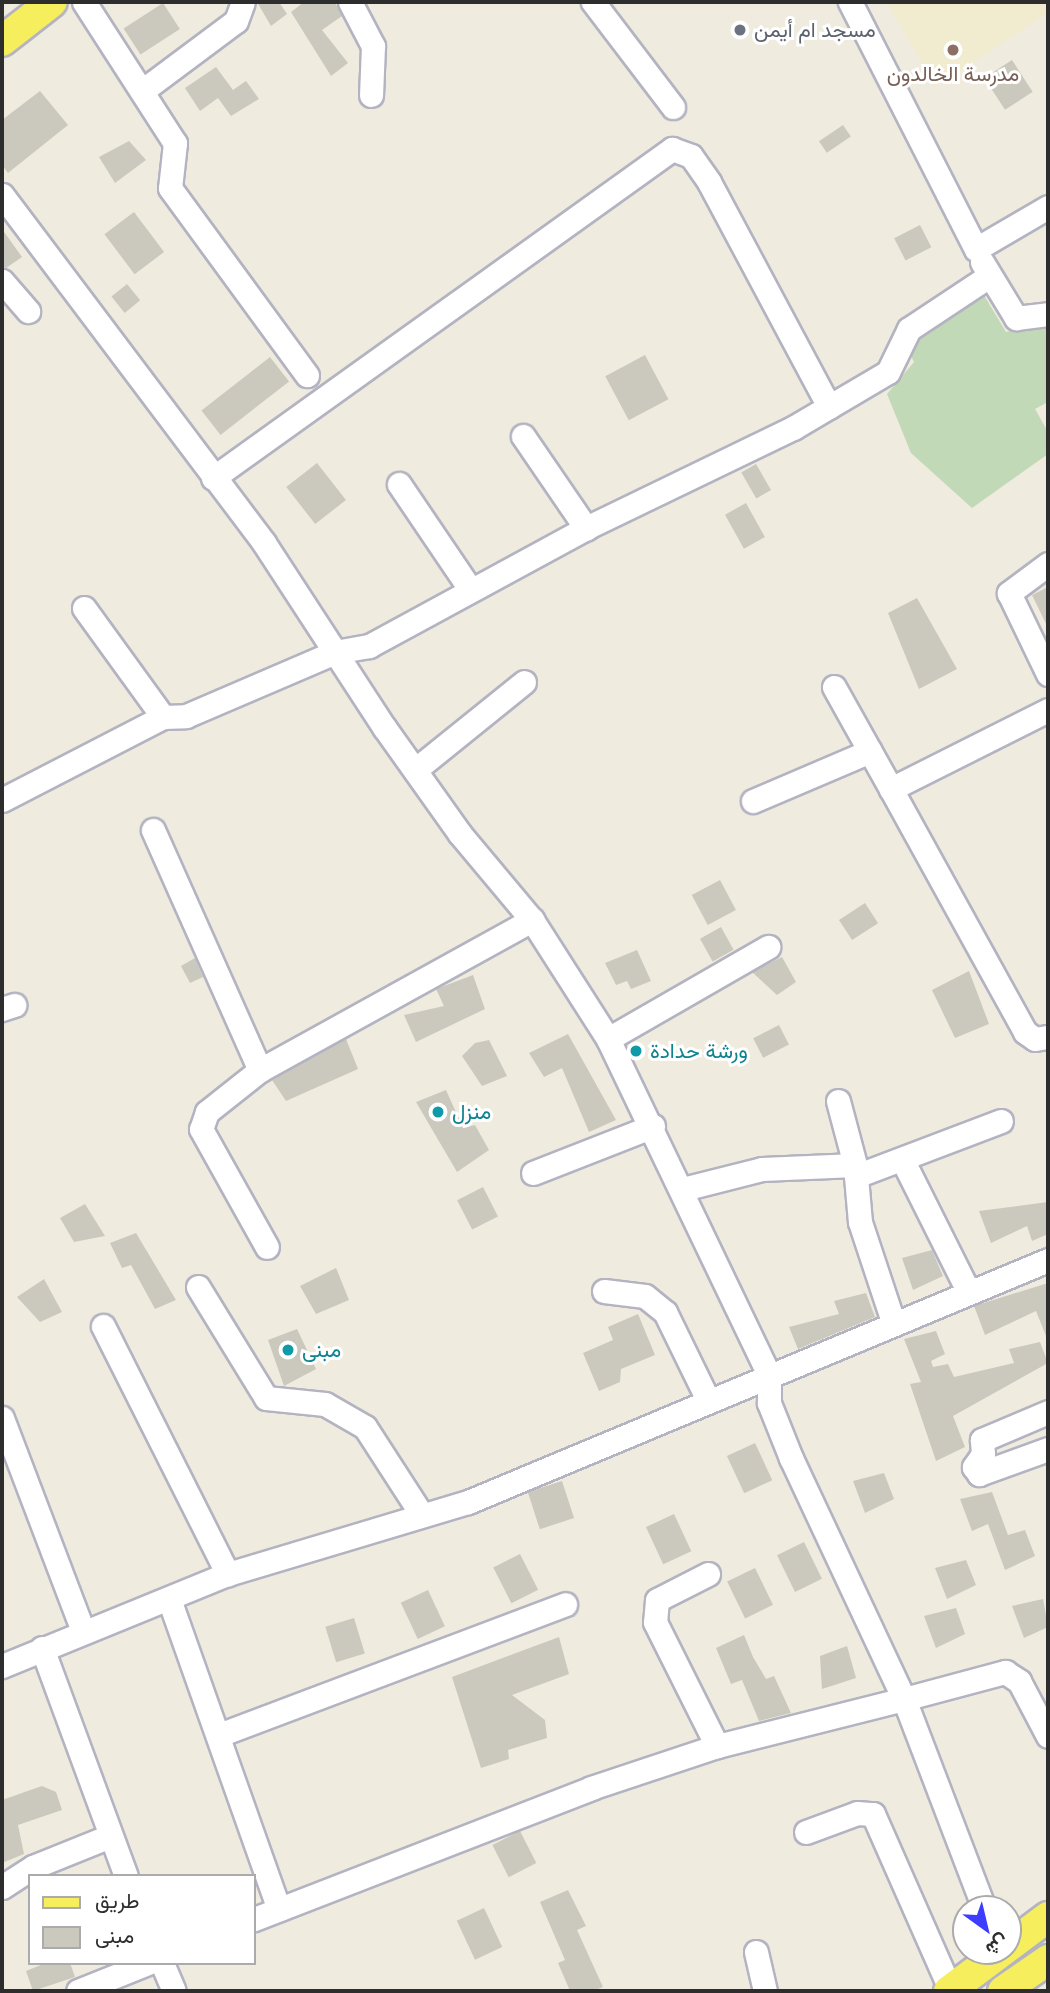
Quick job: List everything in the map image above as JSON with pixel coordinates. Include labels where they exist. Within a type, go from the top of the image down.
[{"type":"main road","points":[[2,41],[52,2]]},
{"type":"main road","points":[[1022,1942],[1045,1927]]},
{"type":"main road","points":[[1003,1991],[1048,1960]]},
{"type":"main road","points":[[950,1991],[987,1965]]},
{"type":"street","points":[[83,2],[175,143],[170,188],[307,375]]},
{"type":"street","points":[[142,90],[236,21],[243,2]]},
{"type":"street","points":[[350,2],[373,46],[371,95]]},
{"type":"street","points":[[593,2],[673,107]]},
{"type":"street","points":[[850,2],[989,276],[1016,318],[1048,314]]},
{"type":"street","points":[[214,478],[672,149],[691,156],[709,182],[829,407]]},
{"type":"street","points":[[2,195],[214,478],[415,770],[532,919],[608,1039],[653,1126],[769,1375],[769,1404],[791,1458],[904,1699],[979,1895]]},
{"type":"street","points":[[976,250],[1048,207]]},
{"type":"street","points":[[2,800],[163,718],[198,711],[335,652],[369,646],[586,528],[829,407],[888,372],[909,329],[989,276]]},
{"type":"street","points":[[2,281],[28,311]]},
{"type":"street","points":[[523,436],[586,528]]},
{"type":"street","points":[[399,484],[470,589]]},
{"type":"street","points":[[1048,564],[1009,593],[1048,674]]},
{"type":"street","points":[[84,608],[163,718]]},
{"type":"street","points":[[415,770],[524,682]]},
{"type":"street","points":[[834,687],[1025,1032],[1035,1039],[1048,1037]]},
{"type":"street","points":[[891,789],[1048,710]]},
{"type":"street","points":[[753,801],[870,751]]},
{"type":"street","points":[[153,830],[260,1070]]},
{"type":"street","points":[[267,1247],[201,1129],[207,1112],[260,1070],[532,919]]},
{"type":"street","points":[[608,1039],[768,947]]},
{"type":"street","points":[[838,1101],[855,1170],[860,1222],[893,1322]]},
{"type":"street","points":[[683,1189],[762,1169],[855,1170],[903,1161],[1001,1121]]},
{"type":"street","points":[[533,1173],[653,1126]]},
{"type":"street","points":[[903,1161],[968,1291]]},
{"type":"street","points":[[3,1660],[42,1648],[82,1629],[169,1599],[228,1574],[422,1515],[1048,1260]]},
{"type":"street","points":[[198,1287],[266,1398],[325,1404],[365,1427],[422,1515]]},
{"type":"street","points":[[604,1291],[645,1296],[664,1311],[708,1400]]},
{"type":"street","points":[[103,1326],[228,1574]]},
{"type":"street","points":[[1048,1412],[982,1440],[983,1454],[974,1467],[979,1474],[1048,1448]]},
{"type":"street","points":[[2,1418],[82,1629]]},
{"type":"street","points":[[708,1574],[657,1600],[655,1622],[717,1746]]},
{"type":"street","points":[[169,1599],[279,1909]]},
{"type":"street","points":[[219,1735],[565,1604]]},
{"type":"street","points":[[42,1648],[125,1874]]},
{"type":"street","points":[[256,1918],[480,1826],[717,1746],[1005,1672],[1019,1681],[1048,1735]]},
{"type":"street","points":[[806,1832],[857,1813],[873,1814],[950,1991]]},
{"type":"street","points":[[2,1887],[33,1867],[110,1836]]},
{"type":"street","points":[[755,1952],[765,1991]]},
{"type":"street","points":[[79,1991],[143,1965]]},
{"type":"street","points":[[163,1965],[174,1991]]},
{"type":"shaded area","name":"مدرسة الخالدون","points":[[886,2],[1048,2],[1048,13],[936,87]]},
{"type":"green space","points":[[982,292],[1006,332],[1048,322],[1048,402],[1035,409],[1048,432],[1048,454],[972,508],[911,453],[887,394],[914,362],[905,344]]},
{"type":"building","points":[[257,2],[279,2],[287,14],[271,26]]},
{"type":"building","points":[[304,2],[335,2],[342,16],[322,30],[348,63],[331,76],[291,12]]},
{"type":"building","points":[[163,3],[180,29],[140,55],[124,29]]},
{"type":"building","points":[[1012,60],[1033,92],[1005,110],[984,78]]},
{"type":"building","points":[[216,67],[233,90],[246,81],[259,99],[231,116],[218,98],[200,111],[185,88]]},
{"type":"building","points":[[40,91],[68,125],[8,173],[2,165],[2,120]]},
{"type":"building","points":[[843,125],[851,137],[827,153],[819,141]]},
{"type":"building","points":[[129,141],[146,160],[115,183],[99,157]]},
{"type":"building","points":[[134,212],[164,252],[135,274],[104,234]]},
{"type":"building","points":[[920,225],[931,247],[906,260],[894,238]]},
{"type":"building","points":[[2,229],[22,257],[6,268],[2,267]]},
{"type":"building","points":[[127,284],[140,300],[125,313],[111,297]]},
{"type":"building","points":[[645,355],[668,399],[629,420],[605,376]]},
{"type":"building","points":[[270,357],[289,381],[221,435],[201,411]]},
{"type":"building","points":[[317,463],[346,500],[315,524],[286,487]]},
{"type":"building","points":[[756,464],[771,490],[756,498],[741,472]]},
{"type":"building","points":[[746,503],[765,537],[744,549],[725,515]]},
{"type":"building","points":[[1048,587],[1048,628],[1032,595]]},
{"type":"building","points":[[917,598],[957,669],[919,689],[888,613]]},
{"type":"building","points":[[720,880],[736,910],[708,925],[692,895]]},
{"type":"building","points":[[865,903],[878,923],[852,940],[839,920]]},
{"type":"building","points":[[721,927],[734,950],[713,961],[700,939]]},
{"type":"building","points":[[637,950],[651,981],[631,989],[627,981],[616,985],[605,963]]},
{"type":"building","points":[[782,957],[796,982],[777,995],[752,972]]},
{"type":"building","points":[[195,958],[203,977],[190,983],[181,966]]},
{"type":"building","points":[[969,971],[989,1024],[955,1038],[932,990]]},
{"type":"building","points":[[473,975],[485,1009],[416,1042],[404,1015],[444,1006],[436,989]]},
{"type":"building","points":[[779,1025],[789,1045],[763,1058],[753,1038]]},
{"type":"building","points":[[568,1034],[616,1120],[589,1132],[562,1068],[544,1077],[529,1053]]},
{"type":"building","points":[[346,1039],[358,1069],[286,1101],[272,1080]]},
{"type":"building","points":[[489,1040],[507,1076],[482,1086],[462,1056],[475,1043]]},
{"type":"building","points":[[446,1090],[463,1128],[475,1125],[489,1150],[457,1172],[416,1102]]},
{"type":"building","points":[[483,1187],[498,1216],[472,1230],[457,1200]]},
{"type":"building","points":[[1048,1202],[1048,1234],[1032,1241],[1027,1226],[991,1243],[979,1211]]},
{"type":"building","points":[[85,1204],[105,1236],[74,1242],[60,1218]]},
{"type":"building","points":[[136,1233],[176,1300],[155,1309],[131,1265],[122,1268],[110,1243]]},
{"type":"building","points":[[932,1250],[943,1276],[913,1290],[902,1258]]},
{"type":"building","name":"مبنى","points":[[336,1268],[349,1300],[316,1314],[300,1286]]},
{"type":"building","points":[[44,1279],[62,1312],[40,1322],[17,1297]]},
{"type":"building","points":[[1048,1283],[1048,1341],[1036,1311],[985,1335],[974,1306]]},
{"type":"building","points":[[866,1293],[875,1317],[798,1349],[789,1327],[839,1314],[834,1301]]},
{"type":"building","points":[[638,1314],[655,1355],[621,1369],[620,1382],[599,1391],[583,1353],[613,1340],[608,1327]]},
{"type":"building","name":"مبنى","points":[[297,1329],[316,1369],[284,1386],[268,1340]]},
{"type":"building","points":[[936,1331],[945,1354],[931,1361],[933,1367],[948,1364],[954,1377],[1014,1363],[1009,1349],[1040,1342],[1048,1363],[953,1416],[965,1447],[936,1461],[910,1384],[921,1382],[904,1339]]},
{"type":"building","points":[[755,1443],[772,1480],[744,1493],[727,1456]]},
{"type":"building","points":[[884,1473],[894,1499],[865,1513],[853,1481]]},
{"type":"building","points":[[562,1481],[574,1518],[540,1529],[528,1492]]},
{"type":"building","points":[[992,1492],[1008,1535],[1025,1530],[1035,1556],[1005,1570],[988,1524],[972,1531],[960,1499]]},
{"type":"building","points":[[674,1514],[691,1551],[663,1564],[646,1527]]},
{"type":"building","points":[[804,1542],[822,1579],[795,1592],[777,1555]]},
{"type":"building","points":[[520,1554],[538,1590],[511,1603],[493,1568]]},
{"type":"building","points":[[966,1560],[976,1585],[947,1599],[935,1568]]},
{"type":"building","points":[[755,1568],[773,1605],[745,1618],[727,1582]]},
{"type":"building","points":[[428,1590],[445,1626],[418,1639],[401,1603]]},
{"type":"building","points":[[1043,1599],[1048,1627],[1024,1638],[1012,1606]]},
{"type":"building","points":[[956,1608],[965,1634],[936,1648],[924,1616]]},
{"type":"building","points":[[354,1618],[365,1653],[336,1662],[325,1627]]},
{"type":"building","points":[[744,1635],[766,1679],[774,1676],[791,1713],[759,1721],[742,1680],[731,1684],[716,1648]]},
{"type":"building","points":[[559,1637],[569,1674],[512,1695],[545,1720],[547,1738],[508,1750],[509,1759],[481,1768],[452,1677]]},
{"type":"building","points":[[847,1646],[856,1678],[822,1689],[820,1656]]},
{"type":"building","points":[[42,1786],[56,1792],[62,1810],[18,1825],[24,1854],[2,1863],[2,1800]]},
{"type":"building","points":[[520,1831],[536,1863],[509,1877],[492,1845]]},
{"type":"building","points":[[568,1890],[586,1926],[577,1930],[603,1987],[593,1991],[570,1991],[558,1963],[565,1960],[540,1902]]},
{"type":"building","points":[[484,1908],[502,1947],[475,1960],[457,1921]]},
{"type":"building","points":[[41,1965],[71,1965],[75,1977],[33,1991],[26,1971]]},
{"type":"place","name":"مسجد ام أيمن","points":[[740,30]]},
{"type":"place","name":"مدرسة الخالدون","points":[[953,50]]},
{"type":"place","name":"ورشة حدادة","points":[[636,1051]]},
{"type":"place","name":"منزل","points":[[438,1112]]},
{"type":"place","name":"مبنى","points":[[288,1350]]}]
